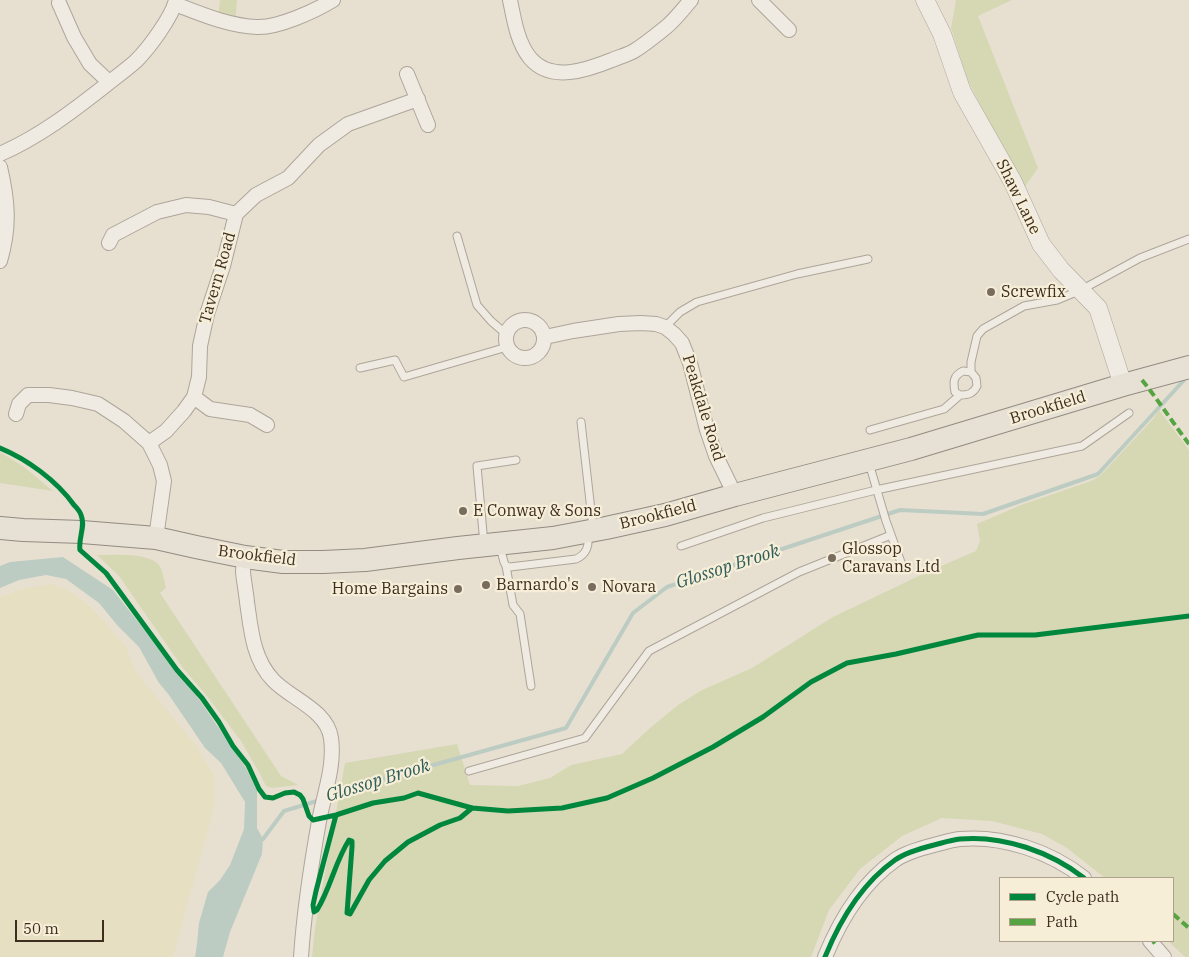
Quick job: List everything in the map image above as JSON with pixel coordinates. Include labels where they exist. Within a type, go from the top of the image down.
[{"type":"main road","name":"Brookfield","points":[[0,528],[156,538],[245,557],[283,562],[411,558],[553,538],[665,515],[911,449],[1189,367]]},
{"type":"street","points":[[0,154],[20,145],[76,109],[136,61],[168,18],[176,2],[194,11],[235,25],[259,28],[284,22],[319,8],[333,0]]},
{"type":"street","points":[[510,0],[523,47],[530,58],[540,67],[554,72],[570,72],[590,68],[634,51],[666,27],[691,0]]},
{"type":"street","points":[[759,0],[789,30]]},
{"type":"street","name":"Shaw Lane","points":[[925,0],[942,34],[962,92],[1013,182],[1041,244],[1061,270],[1098,308],[1124,385]]},
{"type":"street","points":[[60,4],[74,37],[90,64],[109,82]]},
{"type":"street","points":[[407,74],[428,125]]},
{"type":"street","name":"Tavern Road","points":[[149,443],[166,431],[194,397],[199,377],[200,346],[207,314],[223,266],[236,214],[256,195],[288,178],[319,145],[348,124],[418,98]]},
{"type":"street","points":[[0,167],[5,186],[8,215],[4,248],[0,261]]},
{"type":"street","points":[[109,243],[113,235],[157,212],[186,205],[236,214]]},
{"type":"street","points":[[525,320],[537,324],[542,329],[544,337],[543,347],[534,357],[521,359],[512,354],[507,341],[512,324],[525,320]]},
{"type":"street","points":[[544,337],[573,330],[618,324],[641,323],[665,327]]},
{"type":"street","name":"Peakdale Road","points":[[665,327],[682,343],[690,363],[689,378],[716,456],[735,495]]},
{"type":"street","points":[[16,414],[19,404],[28,395],[49,395],[81,400],[98,404],[124,421],[149,443],[160,465],[164,481],[156,538]]},
{"type":"street","points":[[194,397],[210,409],[250,415],[267,425]]},
{"type":"street","points":[[245,557],[243,572],[251,632],[262,666],[273,680],[322,719],[331,737],[328,782],[321,810],[304,914],[301,957]]},
{"type":"street","points":[[825,957],[834,936],[852,904],[874,877],[896,858],[923,848],[959,839],[999,841],[1047,856],[1082,877]]},
{"type":"street","points":[[1151,942],[1162,956]]},
{"type":"lane","points":[[360,368],[396,360],[404,377],[507,341],[477,306],[457,236]]},
{"type":"lane","points":[[971,372],[963,371],[955,377],[953,383],[955,392],[960,395],[968,395],[977,386],[976,378],[971,372],[971,362],[977,336],[983,328],[1024,306],[1057,300],[1081,290],[1140,258],[1189,238]]},
{"type":"lane","points":[[665,327],[680,312],[697,302],[797,274],[868,259]]},
{"type":"lane","points":[[870,430],[944,409],[960,395]]},
{"type":"lane","points":[[681,546],[763,518],[876,490],[1082,446],[1129,413]]},
{"type":"lane","points":[[506,566],[576,559],[582,556],[589,546],[590,531],[581,422]]},
{"type":"lane","points":[[516,460],[474,467],[492,546],[506,566],[513,605],[520,614],[531,686]]},
{"type":"lane","points":[[868,460],[886,521],[902,565]]},
{"type":"lane","points":[[469,771],[585,738],[649,651],[799,572],[891,535]]},
{"type":"shaded area","points":[[63,557],[113,590],[201,702],[246,768],[257,791],[257,828],[263,839],[262,854],[230,932],[223,957],[195,957],[199,923],[208,892],[220,880],[230,865],[244,829],[245,802],[221,763],[205,748],[159,683],[139,647],[99,603],[66,579],[46,575],[19,580],[0,588],[0,566],[10,562]]},
{"type":"shaded area","points":[[53,584],[72,592],[93,609],[125,645],[136,672],[195,744],[214,774],[214,808],[173,957],[0,957],[0,597],[25,588]]},
{"type":"green space","points":[[220,0],[237,0],[235,25],[218,19]]},
{"type":"green space","points":[[956,0],[1012,0],[978,16],[1038,168],[1024,188],[967,79],[951,28]]},
{"type":"green space","points":[[1159,410],[1189,450],[1189,957],[1185,957],[1169,942],[1174,942],[1174,877],[1104,877],[1067,848],[1042,834],[992,821],[942,818],[902,836],[860,869],[829,910],[811,957],[312,957],[315,928],[345,763],[457,744],[470,785],[518,786],[550,778],[571,765],[622,754],[678,705],[702,690],[752,668],[833,617],[976,551],[980,541],[977,524],[1021,505],[1091,481],[1100,476],[1153,419]]},
{"type":"green space","points":[[0,452],[24,467],[53,491],[0,483]]},
{"type":"green space","points":[[97,555],[139,556],[154,561],[159,565],[166,588],[160,593],[281,776],[298,785],[272,788],[266,786],[241,741],[183,668],[119,576]]},
{"type":"waterway","name":"Glossop Brook","points":[[329,796],[351,788],[566,728],[633,613],[667,587],[900,510],[983,514],[1098,474],[1186,378]]},
{"type":"waterway","name":"Glossop Brook","points":[[260,840],[263,839],[284,811],[320,800]]},
{"type":"marked path","points":[[1142,380],[1189,444]]},
{"type":"marked path","points":[[1174,915],[1189,928]]},
{"type":"cycle path","points":[[0,448],[21,458],[50,479],[78,510],[83,523],[80,550],[106,573],[177,670],[202,698],[233,746],[248,765],[259,789],[265,797],[273,798],[285,793],[294,792],[303,799],[309,816],[313,820],[373,803],[404,798],[418,793],[472,808],[508,811],[562,808],[607,798],[653,778],[713,747],[763,717],[811,682],[847,663],[978,635],[1035,635],[1189,616]]},
{"type":"cycle path","points":[[336,815],[313,905],[314,912],[322,901],[349,840],[352,841],[347,913],[350,914],[369,880],[385,861],[408,842],[440,825],[460,818],[472,808]]},
{"type":"cycle path","points":[[825,957],[837,930],[862,891],[895,860],[919,849],[960,839],[993,840],[1026,847],[1042,853],[1057,860],[1083,877]]},
{"type":"place","name":"Screwfix","points":[[991,292]]},
{"type":"place","name":"E Conway & Sons","points":[[463,511]]},
{"type":"place","name":"Glossop Caravans Ltd","points":[[832,558]]},
{"type":"place","name":"Barnardo's","points":[[486,585]]},
{"type":"place","name":"Novara","points":[[592,587]]},
{"type":"place","name":"Home Bargains","points":[[458,589]]}]
